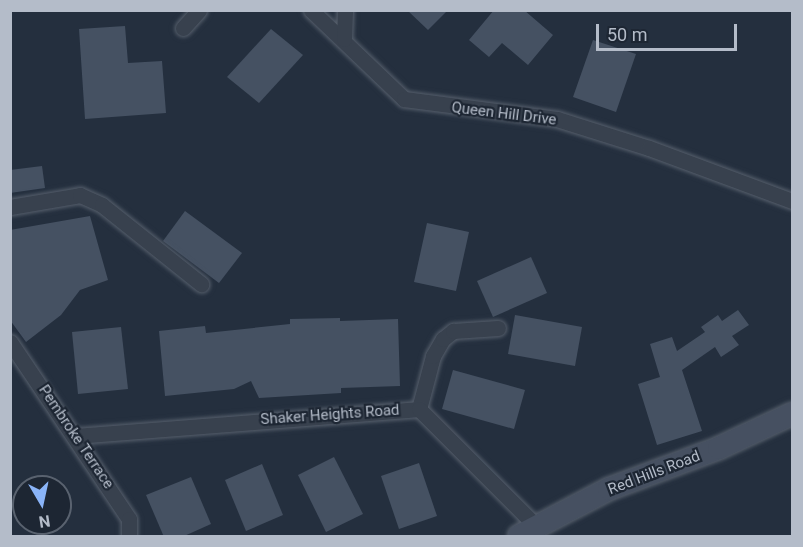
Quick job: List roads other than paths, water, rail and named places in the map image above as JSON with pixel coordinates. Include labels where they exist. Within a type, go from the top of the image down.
[{"type":"main road","name":"Red Hills Road","points":[[527,531],[609,489],[719,448],[792,414]]},
{"type":"street","points":[[183,28],[199,10]]},
{"type":"street","name":"Queen Hill Drive","points":[[310,10],[344,39],[379,79],[404,99],[557,119],[649,148],[792,201]]},
{"type":"street","points":[[344,39],[345,10]]},
{"type":"street","points":[[10,207],[80,195],[102,205],[201,284]]},
{"type":"street","points":[[419,409],[433,356],[443,339],[453,331],[498,328]]},
{"type":"street","name":"Pembroke Terrace","points":[[10,342],[76,435],[129,519],[129,537]]},
{"type":"street","name":"Shaker Heights Road","points":[[76,435],[419,409],[527,531]]}]
